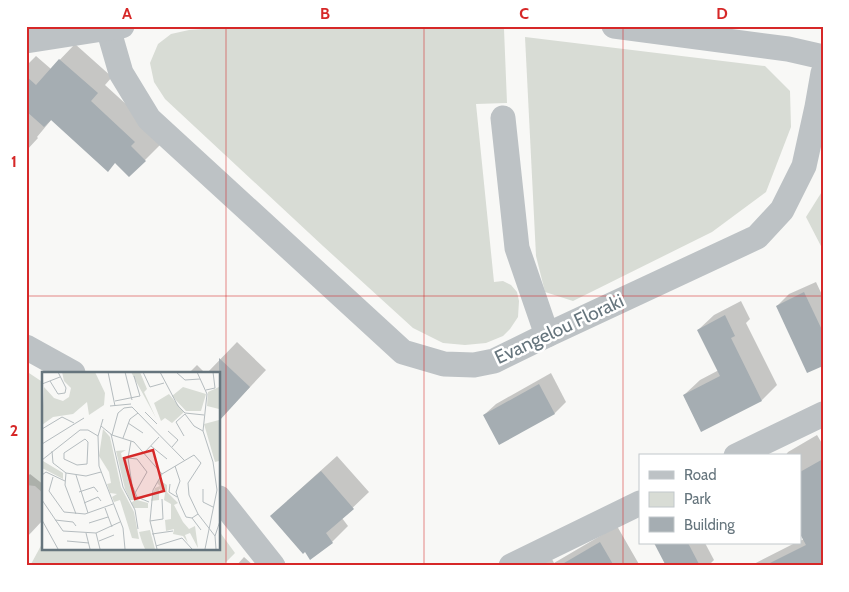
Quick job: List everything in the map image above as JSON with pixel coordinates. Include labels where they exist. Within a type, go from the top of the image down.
[{"type":"street","points":[[614,26],[788,49],[823,57]]},
{"type":"street","points":[[26,41],[115,27]]},
{"type":"street","name":"Evangelou Floraki","points":[[115,27],[121,73],[149,119],[403,352],[444,364],[474,365],[494,361],[757,237],[782,210],[804,166],[823,73]]},
{"type":"street","points":[[504,118],[517,248],[547,335]]},
{"type":"street","points":[[26,347],[71,372]]},
{"type":"street","points":[[740,454],[823,414]]},
{"type":"street","points":[[220,499],[273,566]]},
{"type":"street","points":[[511,566],[639,503]]},
{"type":"green space","points":[[247,26],[477,26],[504,29],[507,103],[476,104],[494,282],[503,281],[511,285],[517,292],[519,301],[518,317],[503,336],[486,343],[465,345],[443,343],[413,328],[165,99],[154,82],[150,63],[158,44],[171,34],[189,30]]},
{"type":"green space","points":[[525,37],[765,66],[790,91],[791,127],[766,192],[712,232],[573,301],[545,292],[536,256]]},
{"type":"green space","points":[[823,190],[823,250],[806,217]]},
{"type":"green space","points":[[26,371],[42,382],[42,492],[35,486],[26,485]]},
{"type":"green space","points":[[220,532],[235,553],[222,566],[30,566],[42,544],[42,550],[220,550]]},
{"type":"building","points":[[59,59],[98,93],[91,101],[135,142],[131,146],[146,161],[129,177],[115,163],[108,172],[51,120],[44,127],[26,111],[26,76],[36,85]]},
{"type":"building","points":[[804,292],[823,332],[823,366],[807,373],[776,306]]},
{"type":"building","points":[[725,315],[735,336],[731,338],[762,401],[701,432],[683,395],[720,376],[697,330]]},
{"type":"building","points":[[219,358],[250,387],[220,420],[220,372]]},
{"type":"building","points":[[539,384],[555,414],[499,445],[483,415]]},
{"type":"building","points":[[823,459],[823,566],[764,566],[806,545],[802,538],[802,471]]},
{"type":"building","points":[[321,471],[354,509],[326,533],[333,543],[310,560],[305,552],[303,554],[270,516]]},
{"type":"building","points":[[600,542],[614,566],[559,566]]},
{"type":"building","points":[[655,544],[689,544],[700,566],[666,566]]}]
